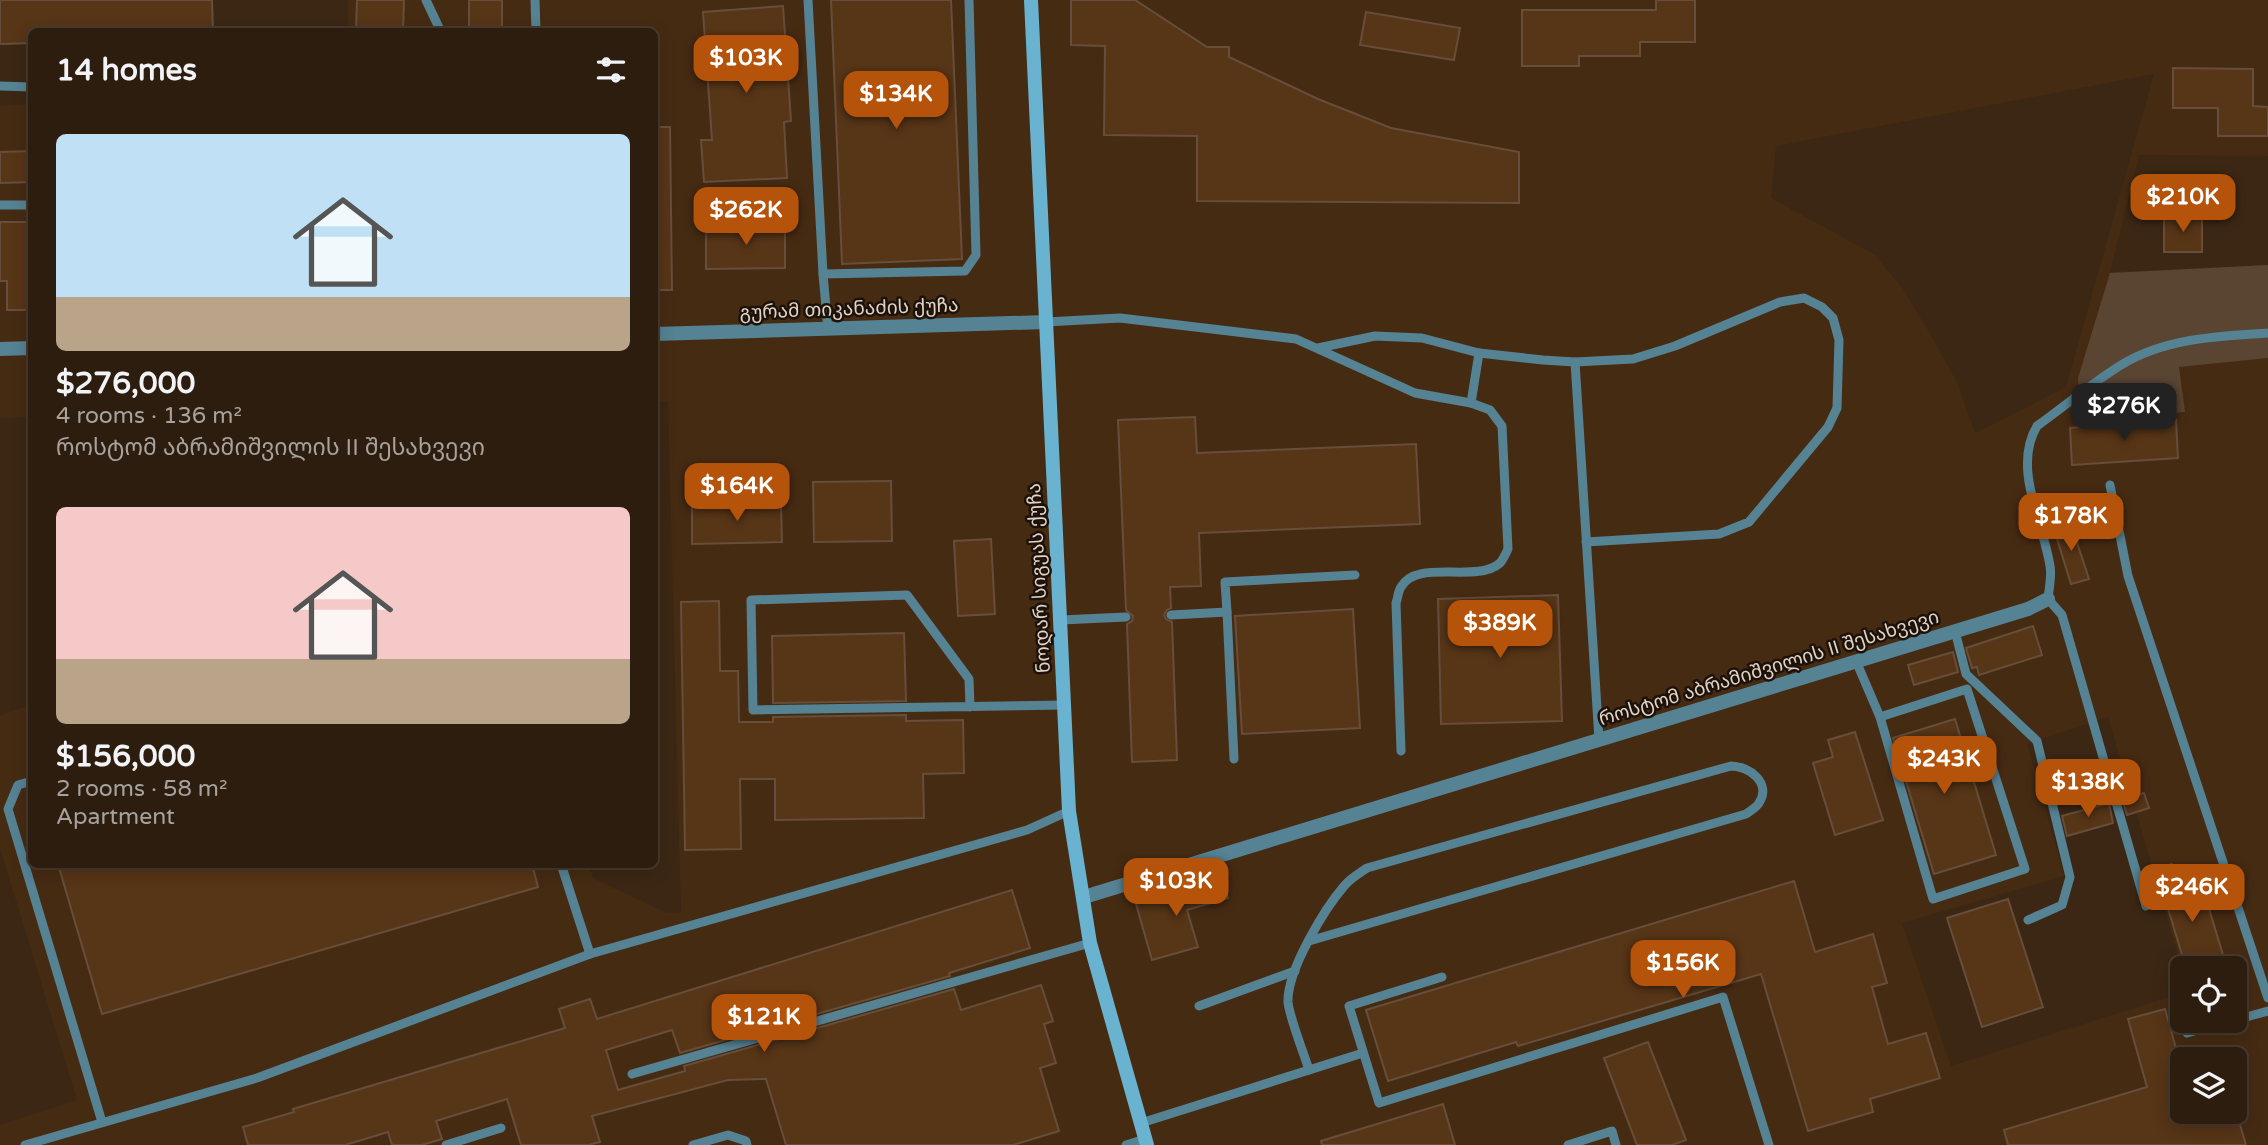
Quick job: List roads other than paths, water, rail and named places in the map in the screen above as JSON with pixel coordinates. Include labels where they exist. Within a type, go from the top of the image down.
[{"type":"street","name":"ნოდარ სიგუას ქუჩა","points":[[1031,0],[1069,811],[1090,943],[1146,1142]]},
{"type":"street","name":"გურამ თიკანაძის ქუჩა","points":[[658,334],[1046,322]]},
{"type":"street","points":[[0,349],[28,348]]},
{"type":"street","name":"როსტომ აბრამიშვილის II შესახვევი","points":[[1084,897],[2028,609],[2048,599]]},
{"type":"lane","points":[[426,0],[439,28]]},
{"type":"lane","points":[[535,0],[536,28]]},
{"type":"lane","points":[[808,0],[828,330]]},
{"type":"lane","points":[[823,274],[965,271],[976,255],[970,0]]},
{"type":"lane","points":[[0,86],[28,87]]},
{"type":"lane","points":[[0,205],[28,205]]},
{"type":"lane","points":[[1318,348],[1375,336],[1422,338],[1479,352],[1575,362],[1633,359],[1675,346],[1780,302],[1804,299],[1822,306],[1833,318],[1839,340],[1837,408],[1828,428],[1749,522],[1719,534],[1586,542]]},
{"type":"lane","points":[[1046,322],[1120,318],[1296,339],[1415,393],[1471,403],[1490,410],[1502,426],[1508,549],[1500,563],[1483,571],[1427,573],[1412,577],[1401,586],[1396,603],[1401,751]]},
{"type":"lane","points":[[2146,906],[2062,615],[2048,599],[2051,569],[2026,468],[2030,439],[2038,426],[2122,364],[2166,346],[2211,336],[2268,333]]},
{"type":"lane","points":[[1471,403],[1479,352]]},
{"type":"lane","points":[[1575,362],[1599,740]]},
{"type":"lane","points":[[2110,485],[2128,576],[2268,998]]},
{"type":"lane","points":[[1234,759],[1225,582],[1355,575]]},
{"type":"lane","points":[[970,707],[969,679],[907,595],[751,600],[753,710],[970,707],[1065,705]]},
{"type":"lane","points":[[1171,615],[1227,612]]},
{"type":"lane","points":[[1061,620],[1126,617]]},
{"type":"lane","points":[[1955,631],[1966,674],[2037,741],[2070,877],[2062,905],[2028,919]]},
{"type":"lane","points":[[1856,661],[1881,717],[1933,899],[2025,869],[1967,689],[1881,717]]},
{"type":"lane","points":[[1309,941],[1746,814],[1759,804],[1763,790],[1760,780],[1748,769],[1731,766],[1367,868],[1348,882],[1331,903],[1309,941],[1295,971],[1288,1002],[1309,1070]]},
{"type":"lane","points":[[28,782],[18,785],[8,809],[102,1122]]},
{"type":"lane","points":[[25,1145],[257,1079],[590,954],[1027,830],[1069,811]]},
{"type":"lane","points":[[562,868],[590,954]]},
{"type":"lane","points":[[632,1074],[1090,943]]},
{"type":"lane","points":[[1199,1006],[1295,971]]},
{"type":"lane","points":[[1442,977],[1349,1006],[1379,1102],[1723,997],[1769,1145]]},
{"type":"lane","points":[[2247,1017],[2268,1011]]},
{"type":"lane","points":[[1141,1123],[1363,1053]]},
{"type":"lane","points":[[446,1145],[501,1128]]},
{"type":"lane","points":[[1568,1145],[1612,1131],[1616,1145]]},
{"type":"lane","points":[[693,1145],[728,1135],[746,1141],[747,1145]]},
{"type":"lane","points":[[1126,1145],[1146,1142]]}]
